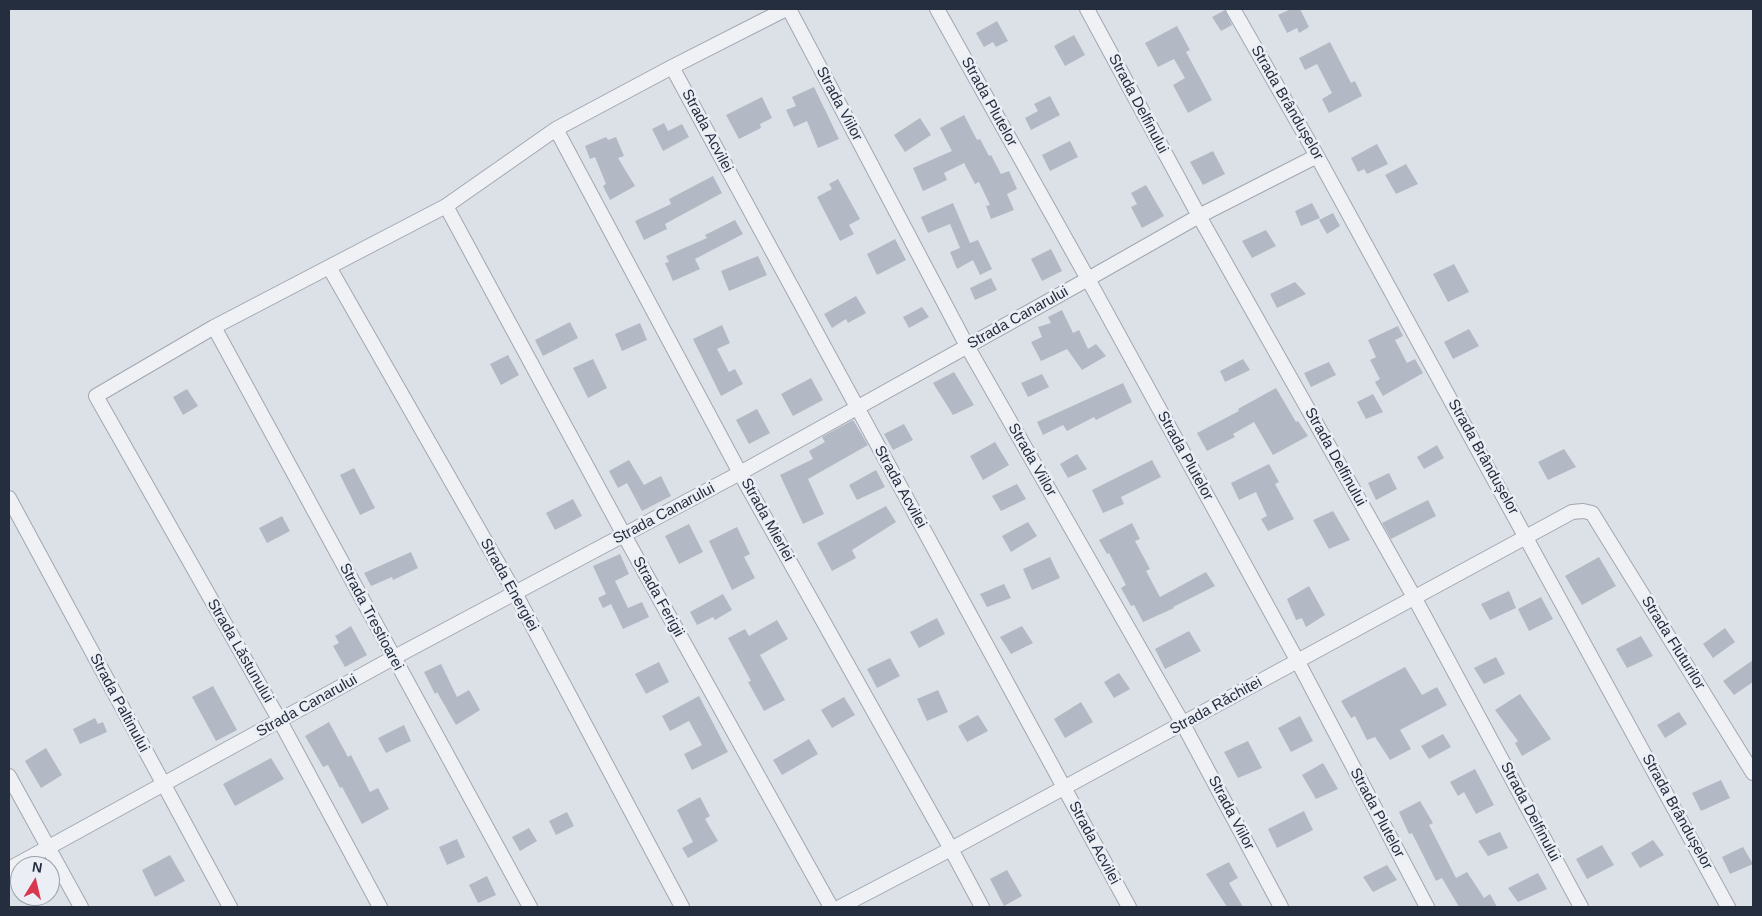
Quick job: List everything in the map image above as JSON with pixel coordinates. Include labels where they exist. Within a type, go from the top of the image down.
[{"type":"street","points":[[214,327],[446,206],[556,129],[672,67],[787,9]]},
{"type":"street","name":"Strada Viilor","points":[[787,9],[967,346],[1183,724],[1281,907]]},
{"type":"street","name":"Strada Plutelor","points":[[937,9],[1298,660],[1427,907]]},
{"type":"street","name":"Strada Delfinului","points":[[1087,9],[1199,216],[1414,597],[1581,907]]},
{"type":"street","name":"Strada Brândușelor","points":[[1233,9],[1317,156],[1728,907]]},
{"type":"street","name":"Strada Acvilei","points":[[672,67],[1129,907]]},
{"type":"street","name":"Strada Mierlei","points":[[556,129],[740,472],[982,907]]},
{"type":"street","name":"Strada Canarului","points":[[9,869],[393,658],[740,472],[1199,216],[1317,156]]},
{"type":"street","name":"Strada Ferigii","points":[[446,206],[624,535],[831,907]]},
{"type":"street","name":"Strada Energiei","points":[[329,267],[515,593],[682,907]]},
{"type":"street","name":"Strada Lăstunului","points":[[214,327],[96,396],[280,721],[380,907]]},
{"type":"street","name":"Strada Trestioarei","points":[[214,327],[530,907]]},
{"type":"street","name":"Strada Paltinului","points":[[9,498],[230,907]]},
{"type":"street","name":"Strada Răchitei","points":[[840,907],[952,850],[1064,787],[1526,536],[1572,512],[1583,511],[1592,513]]},
{"type":"street","name":"Strada Fluturilor","points":[[1592,513],[1753,773]]},
{"type":"street","points":[[9,776],[81,907]]},
{"type":"building","points":[[1291,9],[1300,9],[1309,27],[1299,33],[1297,28],[1287,33],[1278,15]]},
{"type":"building","points":[[1225,10],[1232,25],[1221,31],[1212,17]]},
{"type":"building","points":[[997,21],[1008,41],[996,47],[993,42],[984,47],[976,33]]},
{"type":"building","points":[[1177,26],[1190,50],[1186,52],[1212,100],[1188,113],[1173,85],[1185,78],[1174,59],[1158,67],[1145,43]]},
{"type":"building","points":[[1074,35],[1085,55],[1065,66],[1054,46]]},
{"type":"building","points":[[1330,42],[1351,83],[1355,81],[1362,96],[1329,113],[1322,99],[1332,93],[1317,64],[1305,70],[1299,58]]},
{"type":"building","points":[[814,87],[839,139],[818,148],[807,121],[794,127],[786,110],[796,106],[792,97]]},
{"type":"building","points":[[1050,96],[1060,115],[1031,130],[1025,118],[1038,111],[1034,104]]},
{"type":"building","points":[[762,97],[772,118],[760,124],[761,128],[739,139],[726,115]]},
{"type":"building","points":[[964,115],[977,140],[980,139],[1001,174],[1009,171],[1017,189],[1007,194],[1014,210],[991,219],[986,206],[990,205],[979,182],[975,184],[964,163],[944,173],[947,180],[923,191],[913,168],[952,151],[940,128]]},
{"type":"building","points":[[920,118],[931,135],[905,152],[894,135]]},
{"type":"building","points":[[664,123],[668,131],[682,124],[689,137],[663,151],[652,129]]},
{"type":"building","points":[[606,137],[608,140],[616,137],[624,156],[618,158],[635,186],[610,200],[603,186],[606,184],[595,157],[590,159],[585,146]]},
{"type":"building","points":[[1070,141],[1078,157],[1050,171],[1042,155]]},
{"type":"building","points":[[1377,144],[1388,164],[1367,174],[1364,169],[1358,172],[1351,158]]},
{"type":"building","points":[[1213,151],[1225,174],[1203,185],[1190,162]]},
{"type":"building","points":[[1406,164],[1418,184],[1396,194],[1385,175]]},
{"type":"building","points":[[713,176],[722,193],[665,224],[667,229],[644,240],[635,221],[671,204],[669,199]]},
{"type":"building","points":[[838,179],[860,219],[849,225],[854,234],[840,241],[817,197],[832,189],[829,184]]},
{"type":"building","points":[[1146,185],[1164,216],[1142,228],[1131,207],[1137,204],[1131,193]]},
{"type":"building","points":[[953,203],[970,243],[978,240],[992,269],[980,275],[973,260],[957,269],[950,252],[960,248],[950,224],[928,233],[921,217]]},
{"type":"building","points":[[1312,203],[1320,218],[1301,226],[1295,211]]},
{"type":"building","points":[[1333,213],[1340,226],[1327,234],[1319,220]]},
{"type":"building","points":[[735,220],[743,234],[695,259],[700,269],[673,281],[665,263],[669,262],[666,256],[707,238],[705,235]]},
{"type":"building","points":[[1266,230],[1276,246],[1252,258],[1242,241]]},
{"type":"building","points":[[895,239],[906,260],[877,275],[867,254]]},
{"type":"building","points":[[1051,249],[1062,271],[1042,281],[1031,259]]},
{"type":"building","points":[[758,256],[767,275],[729,291],[721,271]]},
{"type":"building","points":[[1454,264],[1469,292],[1448,302],[1433,274]]},
{"type":"building","points":[[991,278],[997,290],[975,300],[970,288]]},
{"type":"building","points":[[1295,282],[1306,294],[1277,308],[1270,294]]},
{"type":"building","points":[[856,296],[866,313],[848,323],[846,319],[832,328],[824,314]]},
{"type":"building","points":[[922,307],[929,317],[909,328],[903,317]]},
{"type":"building","points":[[1062,310],[1073,333],[1079,330],[1088,349],[1096,344],[1106,356],[1082,370],[1067,349],[1041,361],[1031,342],[1042,337],[1038,327],[1051,323],[1048,317]]},
{"type":"building","points":[[570,322],[578,338],[543,356],[535,340]]},
{"type":"building","points":[[640,323],[647,340],[622,351],[615,334]]},
{"type":"building","points":[[722,325],[730,343],[717,349],[729,372],[735,369],[743,384],[721,396],[693,339]]},
{"type":"building","points":[[1398,326],[1403,336],[1395,340],[1407,363],[1415,359],[1423,373],[1383,396],[1375,382],[1380,379],[1370,360],[1376,357],[1368,340]]},
{"type":"building","points":[[1469,329],[1479,346],[1453,359],[1444,342]]},
{"type":"building","points":[[508,355],[519,375],[501,385],[490,364]]},
{"type":"building","points":[[593,359],[607,388],[588,398],[573,368]]},
{"type":"building","points":[[1243,359],[1250,370],[1225,382],[1220,371]]},
{"type":"building","points":[[1329,362],[1336,375],[1311,387],[1304,373]]},
{"type":"building","points":[[954,372],[974,405],[953,415],[933,383]]},
{"type":"building","points":[[1042,374],[1049,387],[1028,397],[1021,383]]},
{"type":"building","points":[[811,378],[823,400],[793,416],[781,394]]},
{"type":"building","points":[[1123,383],[1132,402],[1096,420],[1094,417],[1067,431],[1063,425],[1043,435],[1037,422]]},
{"type":"building","points":[[1276,388],[1296,422],[1298,421],[1308,436],[1273,455],[1254,422],[1233,434],[1235,437],[1207,451],[1197,433],[1239,411],[1238,409]]},
{"type":"building","points":[[187,389],[198,406],[183,415],[173,397]]},
{"type":"building","points":[[1373,394],[1383,412],[1366,419],[1357,402]]},
{"type":"building","points":[[757,409],[770,433],[749,444],[736,420]]},
{"type":"building","points":[[853,420],[868,445],[808,479],[824,514],[803,524],[780,475],[813,459],[809,451],[825,442],[822,437]]},
{"type":"building","points":[[904,424],[913,440],[893,450],[884,434]]},
{"type":"building","points":[[995,442],[1009,465],[983,480],[970,456]]},
{"type":"building","points":[[1437,445],[1444,458],[1424,469],[1417,457]]},
{"type":"building","points":[[1564,449],[1576,467],[1548,480],[1538,462]]},
{"type":"building","points":[[1077,454],[1087,469],[1068,478],[1060,464]]},
{"type":"building","points":[[629,460],[644,485],[661,476],[671,496],[642,511],[627,483],[618,488],[609,471]]},
{"type":"building","points":[[1152,460],[1161,477],[1121,497],[1124,504],[1103,513],[1092,490]]},
{"type":"building","points":[[1269,464],[1279,482],[1275,484],[1294,519],[1268,531],[1261,519],[1267,516],[1256,492],[1239,500],[1231,483]]},
{"type":"building","points":[[354,468],[375,508],[360,515],[340,475]]},
{"type":"building","points":[[876,470],[885,487],[857,500],[849,485]]},
{"type":"building","points":[[1389,473],[1397,489],[1376,500],[1368,483]]},
{"type":"building","points":[[1017,484],[1026,499],[1001,511],[992,496]]},
{"type":"building","points":[[573,499],[582,516],[555,530],[546,513]]},
{"type":"building","points":[[1428,500],[1436,516],[1391,539],[1382,523]]},
{"type":"building","points":[[886,506],[896,522],[852,550],[856,558],[832,571],[817,543]]},
{"type":"building","points":[[1333,511],[1350,540],[1329,549],[1313,520]]},
{"type":"building","points":[[282,516],[290,531],[267,543],[259,528]]},
{"type":"building","points":[[1028,522],[1037,536],[1011,552],[1002,536]]},
{"type":"building","points":[[1132,523],[1140,539],[1135,541],[1150,569],[1146,571],[1160,597],[1206,572],[1215,586],[1143,622],[1134,605],[1131,606],[1121,588],[1126,585],[1109,553],[1107,554],[1099,540]]},
{"type":"building","points":[[689,524],[703,552],[679,564],[665,536]]},
{"type":"building","points":[[737,527],[750,554],[744,557],[755,578],[732,590],[709,541]]},
{"type":"building","points":[[411,552],[418,568],[393,580],[392,577],[371,586],[364,573]]},
{"type":"building","points":[[620,554],[629,574],[615,581],[628,608],[642,602],[649,617],[623,629],[611,604],[603,608],[598,598],[606,594],[593,566]]},
{"type":"building","points":[[1050,557],[1060,578],[1032,590],[1023,569]]},
{"type":"building","points":[[1599,557],[1616,586],[1582,605],[1565,576]]},
{"type":"building","points":[[1004,584],[1011,598],[987,607],[980,594]]},
{"type":"building","points":[[1309,586],[1325,615],[1306,627],[1302,618],[1296,620],[1287,599]]},
{"type":"building","points":[[1509,591],[1516,608],[1490,620],[1481,604]]},
{"type":"building","points":[[723,594],[732,610],[715,620],[713,617],[697,625],[690,612]]},
{"type":"building","points":[[1541,597],[1553,619],[1529,631],[1518,609]]},
{"type":"building","points":[[937,618],[945,634],[919,648],[910,632]]},
{"type":"building","points":[[777,620],[788,639],[760,655],[785,700],[764,711],[748,682],[751,681],[728,638],[745,629],[749,636]]},
{"type":"building","points":[[351,626],[367,655],[345,667],[333,646],[339,643],[335,636]]},
{"type":"building","points":[[1022,626],[1033,643],[1011,654],[1000,637]]},
{"type":"building","points":[[1725,628],[1735,642],[1713,658],[1703,644]]},
{"type":"building","points":[[1189,631],[1201,651],[1165,669],[1155,649]]},
{"type":"building","points":[[1641,636],[1653,656],[1627,668],[1616,649]]},
{"type":"building","points":[[1496,657],[1505,674],[1484,684],[1474,668]]},
{"type":"building","points":[[890,658],[900,676],[877,688],[867,669]]},
{"type":"building","points":[[1753,660],[1753,682],[1734,695],[1723,681]]},
{"type":"building","points":[[659,662],[669,682],[646,694],[635,674]]},
{"type":"building","points":[[441,664],[457,697],[469,690],[480,710],[456,725],[437,692],[435,694],[424,672]]},
{"type":"building","points":[[1405,667],[1422,695],[1437,687],[1447,705],[1400,730],[1411,749],[1390,760],[1375,737],[1367,740],[1355,716],[1351,718],[1341,701]]},
{"type":"building","points":[[1119,673],[1130,689],[1114,698],[1104,682]]},
{"type":"building","points":[[213,686],[237,730],[216,741],[192,697]]},
{"type":"building","points":[[938,690],[948,712],[927,721],[917,699]]},
{"type":"building","points":[[1520,694],[1551,739],[1522,756],[1515,743],[1518,741],[1495,710]]},
{"type":"building","points":[[699,696],[728,752],[692,770],[684,754],[702,745],[689,721],[670,731],[662,716]]},
{"type":"building","points":[[844,697],[855,715],[832,728],[821,710]]},
{"type":"building","points":[[1081,702],[1093,722],[1065,738],[1054,719]]},
{"type":"building","points":[[1679,712],[1687,724],[1665,738],[1657,725]]},
{"type":"building","points":[[978,715],[988,731],[967,742],[958,726]]},
{"type":"building","points":[[1300,716],[1313,741],[1291,752],[1278,728]]},
{"type":"building","points":[[95,718],[98,724],[103,722],[107,732],[80,744],[73,729]]},
{"type":"building","points":[[329,722],[348,757],[351,755],[370,792],[378,788],[389,809],[362,824],[328,765],[323,767],[305,736]]},
{"type":"building","points":[[404,725],[411,741],[386,753],[378,738]]},
{"type":"building","points":[[1443,734],[1451,747],[1429,759],[1421,746]]},
{"type":"building","points":[[809,739],[818,754],[782,775],[773,760]]},
{"type":"building","points":[[1248,741],[1262,768],[1238,778],[1224,752]]},
{"type":"building","points":[[46,748],[62,775],[41,788],[25,761]]},
{"type":"building","points":[[271,758],[284,779],[235,806],[223,784]]},
{"type":"building","points":[[1323,763],[1338,789],[1316,799],[1302,775]]},
{"type":"building","points":[[1475,769],[1494,805],[1476,814],[1464,792],[1458,796],[1450,782]]},
{"type":"building","points":[[1721,780],[1730,798],[1701,811],[1692,793]]},
{"type":"building","points":[[700,797],[710,816],[705,819],[718,841],[688,858],[682,848],[693,842],[677,810]]},
{"type":"building","points":[[1420,801],[1433,823],[1429,825],[1456,878],[1467,872],[1484,898],[1490,894],[1497,907],[1459,907],[1442,878],[1436,881],[1412,833],[1409,834],[1399,812]]},
{"type":"building","points":[[1304,811],[1313,830],[1277,848],[1268,829]]},
{"type":"building","points":[[567,812],[574,826],[556,835],[549,821]]},
{"type":"building","points":[[529,828],[537,841],[520,851],[512,837]]},
{"type":"building","points":[[1500,832],[1508,848],[1488,856],[1478,841]]},
{"type":"building","points":[[457,839],[465,857],[447,865],[439,847]]},
{"type":"building","points":[[1653,840],[1664,855],[1640,868],[1631,853]]},
{"type":"building","points":[[1602,845],[1614,865],[1587,879],[1576,859]]},
{"type":"building","points":[[1743,847],[1753,864],[1730,874],[1722,857]]},
{"type":"building","points":[[170,855],[185,881],[155,897],[142,870]]},
{"type":"building","points":[[1229,862],[1238,878],[1229,883],[1243,907],[1227,907],[1206,874]]},
{"type":"building","points":[[1387,865],[1397,880],[1373,892],[1363,877]]},
{"type":"building","points":[[1007,870],[1022,896],[1004,906],[990,879]]},
{"type":"building","points":[[1538,873],[1547,889],[1518,902],[1508,888]]},
{"type":"building","points":[[487,876],[496,895],[478,903],[469,885]]}]
